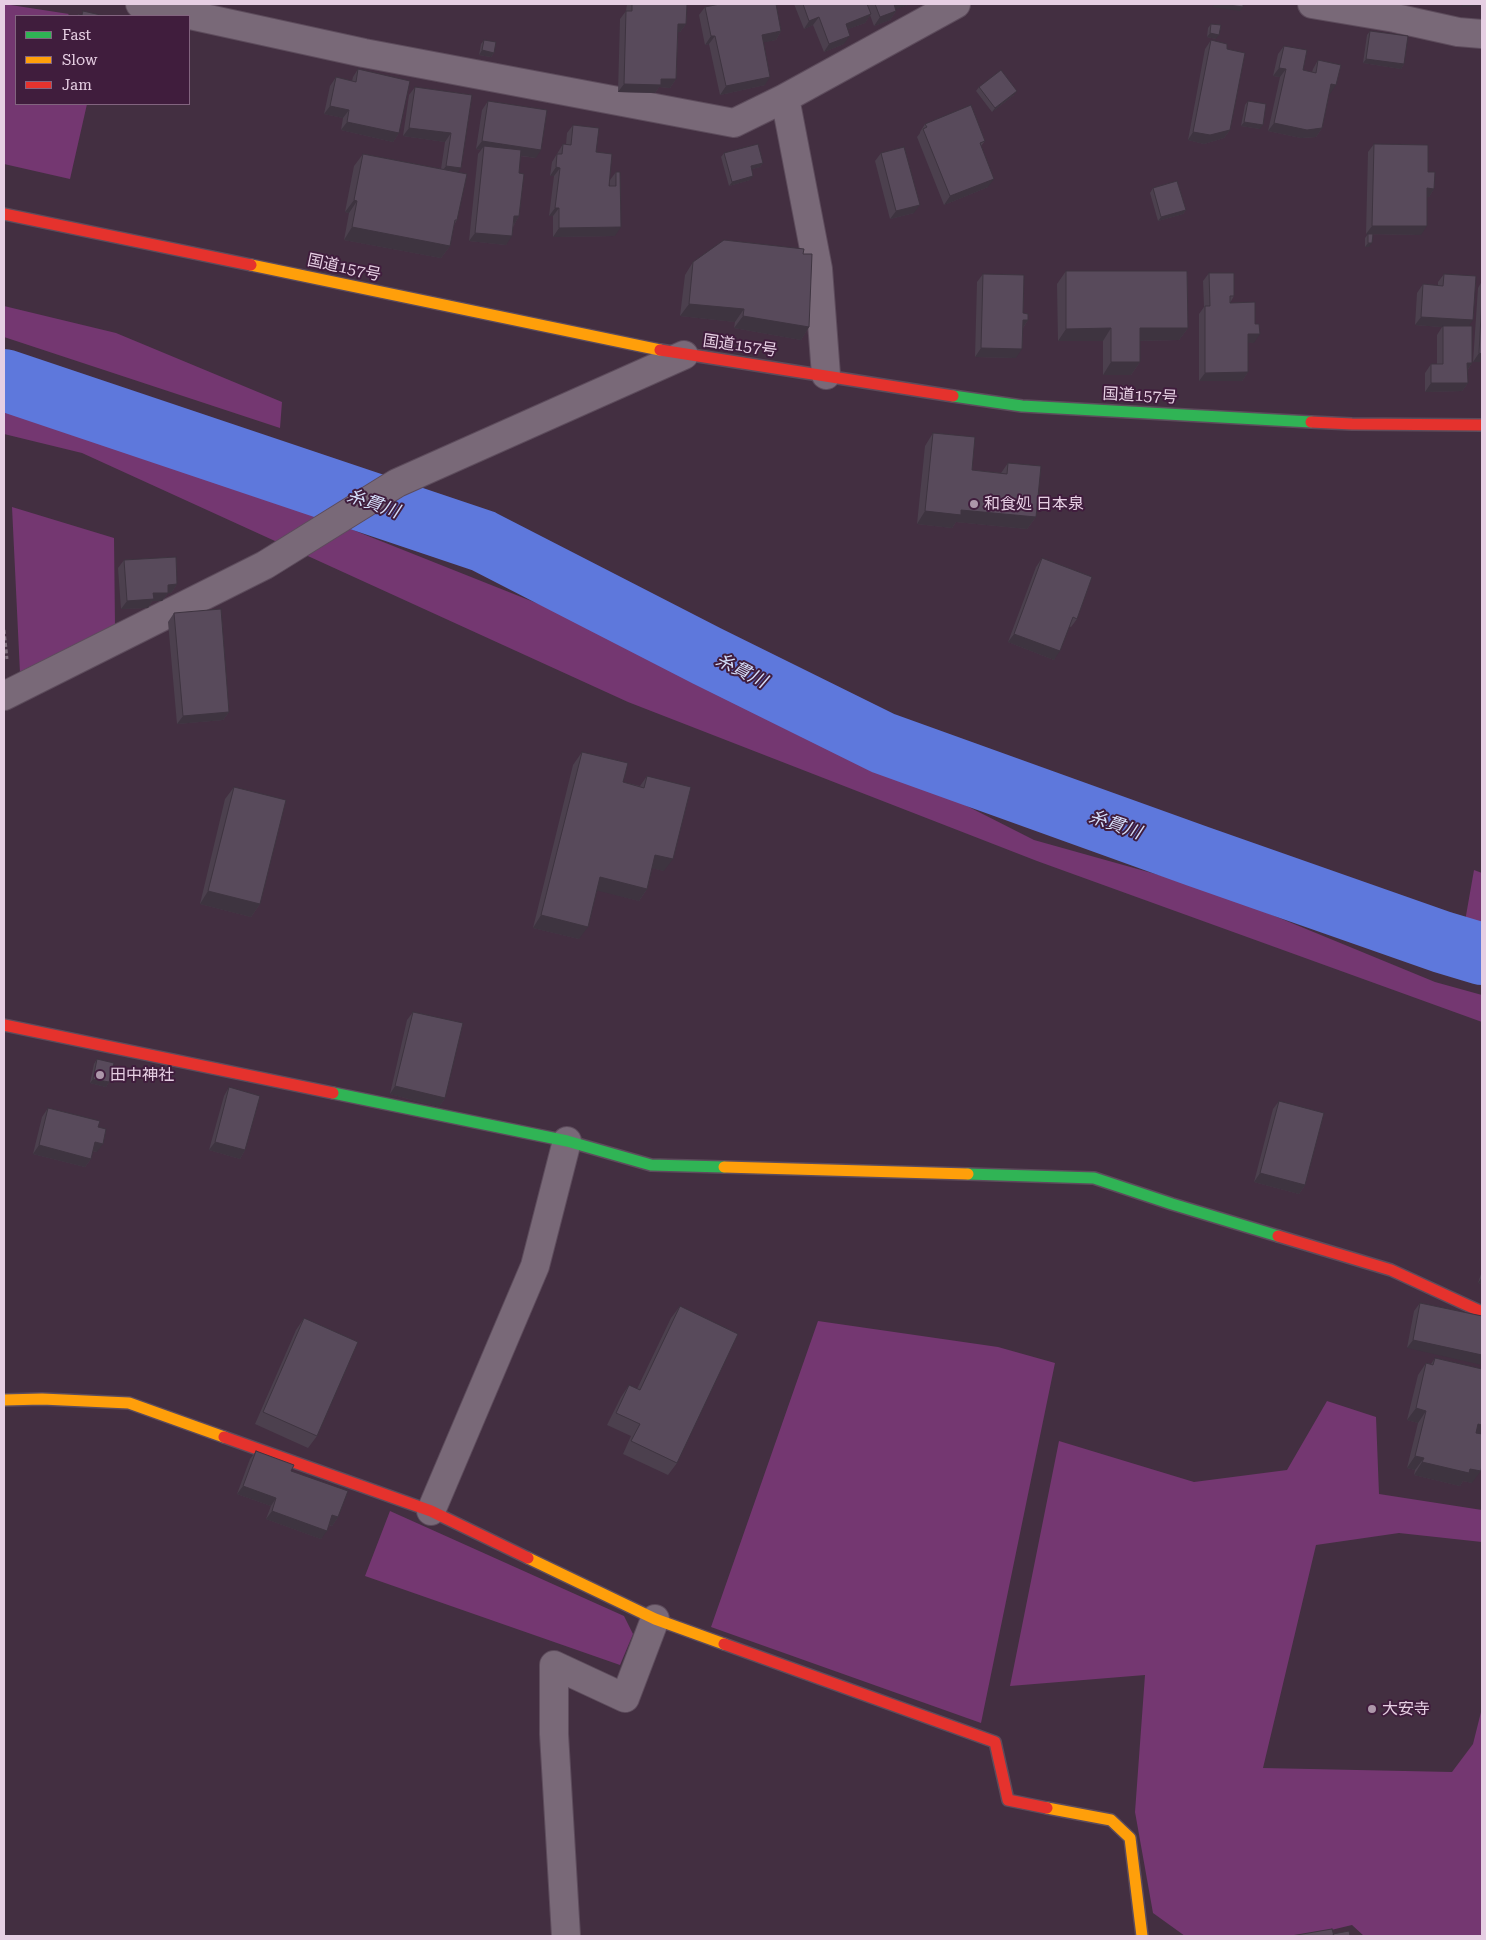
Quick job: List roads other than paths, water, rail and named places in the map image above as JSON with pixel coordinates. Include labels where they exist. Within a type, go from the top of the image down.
[{"type":"main road","name":"国道157号","points":[[4,214],[684,355],[1022,406],[1352,424],[1482,425]]},
{"type":"main road","points":[[4,1025],[566,1141],[651,1165],[1094,1178],[1172,1204],[1390,1270],[1482,1312]]},
{"type":"main road","points":[[4,1400],[42,1399],[129,1402],[431,1511],[655,1619],[995,1742],[1008,1800],[1111,1820],[1130,1838],[1142,1936]]},
{"type":"street","points":[[140,4],[364,53],[734,123],[785,98],[955,4]]},
{"type":"street","points":[[1312,4],[1395,18],[1458,32],[1482,34]]},
{"type":"street","points":[[785,98],[818,269],[826,375]]},
{"type":"street","points":[[4,696],[265,566],[397,483],[684,355]]},
{"type":"street","points":[[431,1511],[535,1266],[566,1141]]},
{"type":"street","points":[[566,1936],[554,1734],[554,1665],[625,1698],[655,1619]]},
{"type":"waterway","name":"糸貫川","points":[[4,380],[483,541],[707,656],[883,743],[1197,856],[1442,942],[1482,954]]},
{"type":"place","name":"和食処 日本泉","points":[[974,504]]},
{"type":"place","name":"田中神社","points":[[100,1075]]},
{"type":"place","name":"大安寺","points":[[1372,1709]]}]
